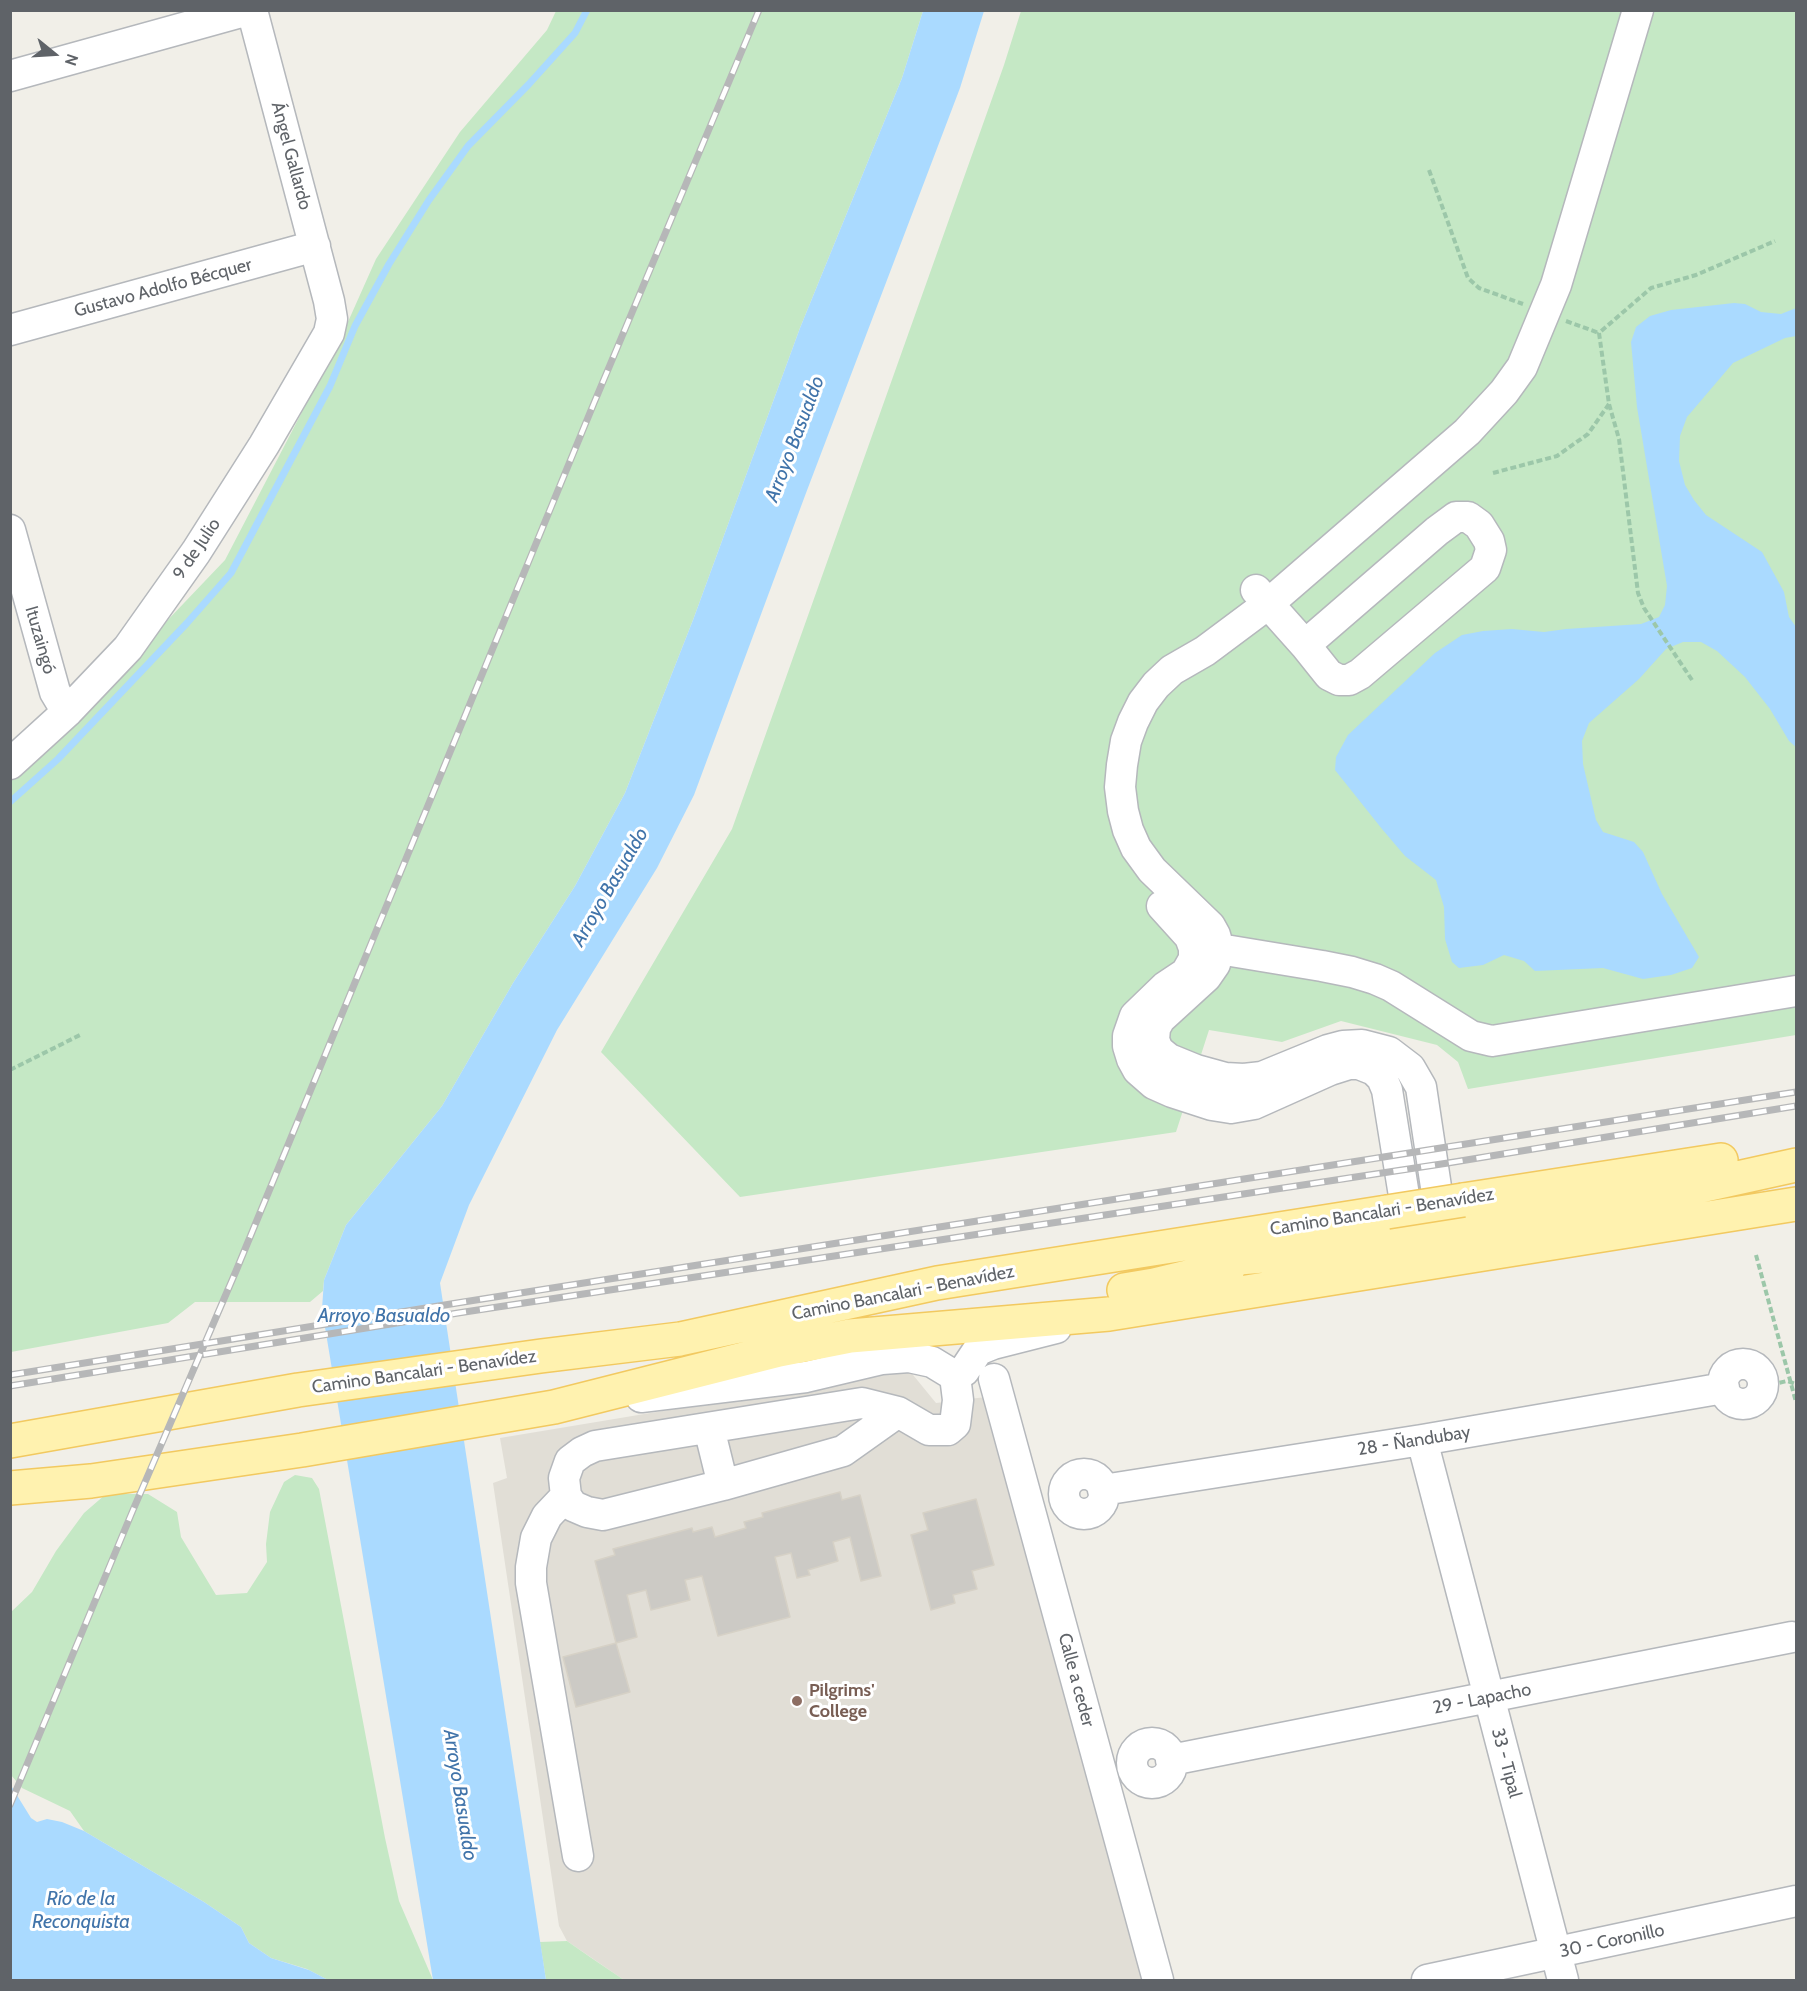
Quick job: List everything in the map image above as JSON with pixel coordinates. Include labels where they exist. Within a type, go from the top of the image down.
[{"type":"main road","name":"Camino Bancalari - Benavídez","points":[[10,1441],[298,1390],[680,1339],[937,1283],[1042,1265],[1797,1148]]},
{"type":"main road","points":[[850,1336],[872,1324],[901,1315],[1112,1292],[1275,1255],[1624,1203],[1797,1165]]},
{"type":"main road","points":[[1624,1203],[1682,1200],[1797,1187]]},
{"type":"main road","name":"Camino Bancalari - Benavídez","points":[[10,1488],[91,1481],[302,1450],[554,1407],[779,1350],[850,1336],[1109,1314],[1797,1204]]},
{"type":"main road","points":[[871,1297],[1083,1281],[1210,1259],[1275,1255]]},
{"type":"street","points":[[10,76],[250,10]]},
{"type":"street","name":"Ángel Gallardo","points":[[250,10],[329,301]]},
{"type":"street","points":[[1207,949],[1215,935],[1210,926],[1152,870],[1136,848],[1128,830],[1120,787],[1126,741],[1133,722],[1143,702],[1172,670],[1204,651],[1262,597],[1467,432],[1504,392],[1522,367],[1538,310],[1556,285],[1638,10]]},
{"type":"street","name":"Gustavo Adolfo Bécquer","points":[[10,330],[315,246]]},
{"type":"street","name":"9 de Julio","points":[[10,764],[67,712],[128,648],[196,552],[246,475],[329,333],[332,319],[329,301]]},
{"type":"street","points":[[1262,597],[1329,675],[1339,680],[1349,680],[1360,674],[1485,568],[1491,550],[1489,541],[1479,525],[1468,517],[1456,517],[1305,645]]},
{"type":"street","name":"Ituzaingó","points":[[10,530],[18,585],[55,692],[67,712]]},
{"type":"street","points":[[1207,949],[1352,972],[1375,979],[1391,986],[1471,1036],[1492,1041],[1797,991]]},
{"type":"street","points":[[1207,949],[1215,964],[1206,977],[1160,1019],[1155,1028],[1154,1040],[1158,1050],[1169,1059],[1182,1065],[1231,1108],[1254,1104],[1330,1070],[1349,1064],[1359,1064],[1374,1070],[1382,1078],[1387,1090],[1411,1234]]},
{"type":"street","points":[[1210,1090],[1262,1077],[1343,1046],[1362,1045],[1389,1052],[1404,1062],[1417,1077],[1421,1088],[1442,1229]]},
{"type":"street","points":[[955,1376],[964,1371],[978,1350],[993,1344],[1109,1314]]},
{"type":"street","points":[[554,1407],[806,1377],[891,1358],[921,1359],[932,1362],[955,1376]]},
{"type":"street","name":"28 - Ñandubay","points":[[1104,1490],[1422,1440],[1724,1388],[1726,1374],[1736,1366],[1743,1364],[1756,1369],[1777,1384]]},
{"type":"street","points":[[898,1412],[843,1451],[723,1485],[603,1515],[586,1512],[573,1506],[566,1496],[564,1478],[570,1461],[595,1446],[862,1403],[898,1412],[929,1430],[948,1430],[955,1424],[958,1400],[955,1376]]},
{"type":"street","name":"Calle a ceder","points":[[994,1379],[1158,1980]]},
{"type":"street","points":[[709,1428],[723,1485]]},
{"type":"street","name":"33 - Tipal","points":[[1422,1440],[1560,1966]]},
{"type":"street","points":[[566,1496],[547,1516],[536,1539],[531,1582],[578,1856]]},
{"type":"street","name":"29 - Lapacho","points":[[1171,1760],[1795,1634]]},
{"type":"street","name":"30 - Coronillo","points":[[1427,1980],[1560,1966],[1797,1901]]},
{"type":"path","points":[[1429,170],[1468,278],[1479,288],[1599,333]]},
{"type":"path","points":[[1599,333],[1651,288],[1696,275],[1775,241]]},
{"type":"path","points":[[1599,333],[1609,404],[1619,439],[1638,592],[1644,608],[1692,680]]},
{"type":"path","points":[[1493,473],[1557,456],[1588,434],[1609,404]]},
{"type":"path","points":[[10,1070],[80,1035]]},
{"type":"path","points":[[1756,1255],[1777,1384],[1797,1402]]},
{"type":"path","points":[[1777,1384],[1797,1384]]},
{"type":"shaded area","name":"Pilgrims' College","points":[[909,1370],[936,1403],[986,1397],[1142,1980],[624,1980],[567,1941],[559,1926],[493,1483],[507,1478],[500,1438]]},
{"type":"green space","points":[[556,11],[923,11],[902,78],[800,328],[693,620],[625,793],[575,886],[513,983],[442,1106],[346,1225],[324,1280],[323,1291],[310,1302],[195,1302],[168,1323],[11,1352],[11,776],[81,711],[225,560],[343,333],[376,259],[460,132],[547,30]]},
{"type":"green space","points":[[1021,11],[1796,11],[1796,1035],[1468,1089],[1458,1062],[1437,1045],[1341,1021],[1282,1042],[1209,1030],[1176,1132],[740,1197],[601,1052],[732,829],[1004,65]]},
{"type":"green space","points":[[295,1475],[312,1478],[319,1489],[399,1901],[433,1980],[328,1980],[307,1969],[271,1958],[249,1943],[241,1927],[204,1902],[84,1831],[70,1811],[22,1788],[11,1775],[11,1612],[32,1592],[56,1551],[84,1513],[106,1494],[148,1494],[177,1512],[181,1537],[216,1595],[247,1593],[267,1562],[266,1544],[270,1512],[284,1482]]},
{"type":"green space","points":[[567,1941],[624,1980],[546,1980],[540,1942]]},
{"type":"water","name":"Arroyo Basualdo","points":[[923,11],[984,11],[960,88],[694,795],[657,868],[557,1030],[469,1205],[440,1283],[546,1980],[433,1980],[322,1309],[324,1280],[346,1225],[442,1106],[513,983],[575,886],[625,793],[693,620],[800,328],[902,78]]},
{"type":"water","points":[[1734,303],[1745,304],[1761,312],[1781,314],[1796,308],[1796,336],[1785,338],[1733,363],[1687,417],[1680,436],[1679,461],[1685,485],[1706,515],[1762,552],[1784,592],[1789,617],[1796,627],[1796,747],[1789,741],[1770,709],[1745,677],[1717,651],[1701,642],[1683,642],[1666,649],[1639,679],[1589,723],[1582,741],[1583,764],[1596,820],[1603,832],[1634,842],[1643,852],[1662,894],[1699,957],[1692,968],[1671,975],[1643,979],[1603,968],[1535,971],[1524,961],[1504,955],[1483,965],[1459,968],[1452,962],[1445,939],[1444,907],[1436,880],[1405,856],[1382,829],[1335,770],[1336,757],[1348,735],[1435,653],[1462,635],[1512,629],[1544,632],[1641,624],[1659,617],[1665,605],[1667,586],[1637,407],[1631,342],[1636,327],[1650,316],[1671,310]]},
{"type":"water","name":"Río de la Reconquista","points":[[10,1784],[31,1818],[37,1822],[47,1819],[84,1831],[204,1902],[241,1927],[249,1943],[271,1958],[309,1970],[328,1980],[11,1980]]},
{"type":"building","points":[[840,1492],[842,1500],[860,1495],[881,1576],[861,1581],[850,1537],[833,1542],[838,1561],[808,1570],[810,1575],[797,1578],[791,1553],[775,1557],[790,1617],[718,1636],[702,1576],[685,1580],[690,1600],[651,1610],[646,1590],[627,1595],[637,1637],[616,1643],[595,1561],[615,1555],[613,1549],[692,1528],[693,1532],[712,1527],[715,1537],[746,1528],[744,1522],[763,1517],[762,1513]]},
{"type":"building","points":[[976,1499],[994,1565],[972,1571],[977,1589],[953,1595],[955,1603],[931,1610],[911,1535],[928,1530],[923,1513]]},
{"type":"building","points":[[616,1643],[630,1692],[576,1707],[563,1657]]},
{"type":"waterway","points":[[10,802],[58,759],[187,623],[231,573],[330,386],[355,326],[389,264],[429,200],[468,146],[575,33],[587,10]]},
{"type":"railway","points":[[10,1805],[236,1271],[594,403],[759,10]]},
{"type":"railway","points":[[10,1375],[1796,1092]]},
{"type":"railway","points":[[10,1386],[458,1313],[1448,1163],[1796,1106]]},
{"type":"place","name":"Pilgrims' College","points":[[797,1701]]}]
